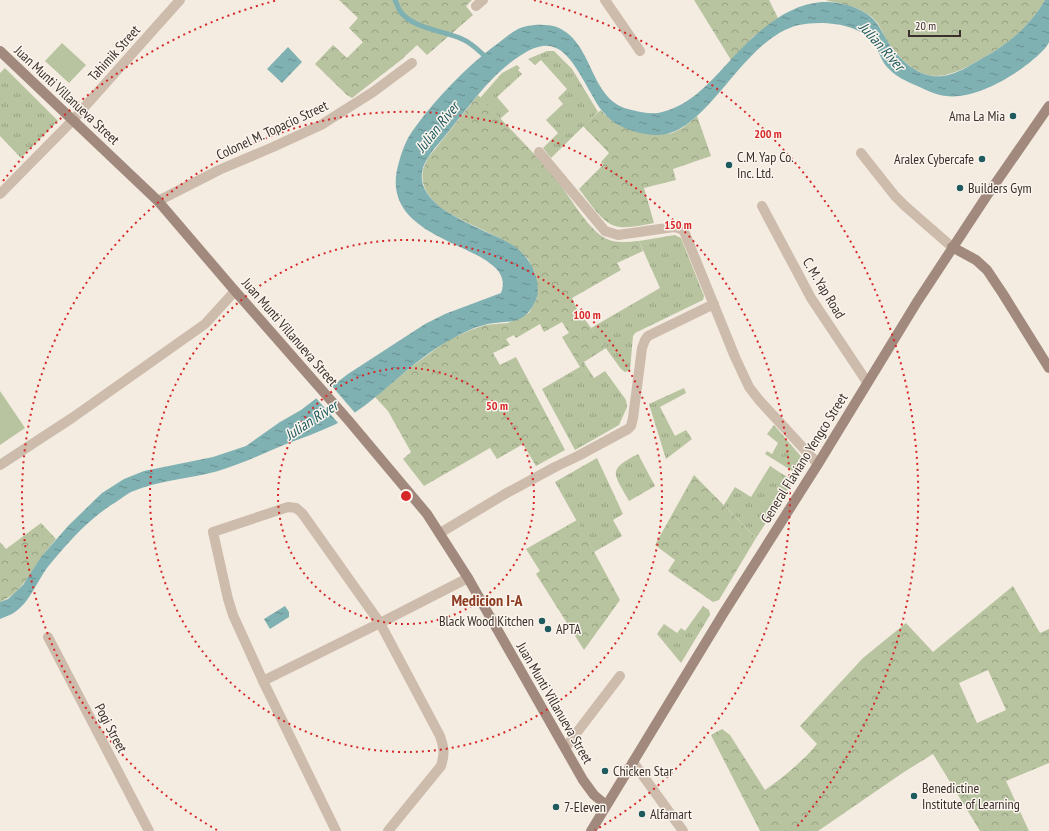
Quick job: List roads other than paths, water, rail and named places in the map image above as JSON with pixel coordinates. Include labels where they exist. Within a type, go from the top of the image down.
[{"type":"street","name":"Tahimik Street","points":[[0,194],[72,120],[180,0]]},
{"type":"street","points":[[605,0],[640,51]]},
{"type":"street","name":"Juan Munti Villanueva Street","points":[[0,51],[158,200],[235,291],[349,421],[422,509],[440,533],[468,578],[589,789],[606,806]]},
{"type":"street","name":"Colonel M. Topacio Street","points":[[158,200],[213,173],[321,124],[373,92],[412,64]]},
{"type":"street","name":"General Flaviano Yengco Street","points":[[591,831],[723,614],[952,247],[1049,106]]},
{"type":"street","points":[[539,152],[605,231],[618,235],[674,227],[684,231],[737,363],[749,387],[758,400],[818,464]]},
{"type":"street","points":[[861,153],[900,201],[952,247],[976,260],[986,270],[1004,294],[1049,368]]},
{"type":"street","name":"C. M. Yap Road","points":[[762,206],[811,298],[867,382]]},
{"type":"street","points":[[0,465],[72,418],[205,324],[235,291]]},
{"type":"street","points":[[440,533],[505,494],[628,429],[633,418],[642,348],[645,340],[648,336],[714,304]]},
{"type":"street","points":[[336,831],[263,681],[233,615],[213,532],[288,507],[296,508],[302,513],[380,623],[440,736],[444,747],[444,756],[441,766],[388,831]]},
{"type":"street","points":[[263,681],[468,578]]},
{"type":"street","name":"Pogi Street","points":[[48,637],[149,831]]},
{"type":"street","points":[[565,748],[620,676]]},
{"type":"street","points":[[633,762],[682,831]]},
{"type":"water","name":"Julian River","points":[[1045,0],[1049,0],[1049,42],[1047,46],[1033,60],[1016,72],[997,83],[972,94],[963,96],[942,95],[930,92],[899,77],[887,67],[875,45],[869,38],[861,32],[851,28],[829,23],[799,25],[779,33],[760,48],[710,104],[693,120],[676,131],[658,135],[644,134],[629,130],[610,119],[598,105],[572,62],[554,47],[545,46],[521,55],[495,76],[434,149],[424,165],[422,183],[429,196],[440,207],[471,225],[502,239],[514,246],[525,256],[535,273],[538,293],[530,310],[525,316],[513,321],[492,323],[471,329],[436,348],[365,405],[334,425],[244,462],[218,471],[163,482],[129,493],[107,508],[81,530],[46,569],[24,604],[12,614],[0,619],[0,602],[8,599],[23,585],[41,557],[68,526],[102,493],[124,479],[144,471],[213,457],[246,446],[280,422],[301,410],[348,374],[425,324],[445,314],[501,293],[501,276],[490,263],[425,228],[406,212],[396,191],[399,162],[408,138],[417,125],[434,103],[461,74],[516,30],[522,27],[538,25],[550,25],[559,28],[571,36],[580,47],[599,85],[618,105],[645,113],[658,113],[687,101],[718,74],[756,34],[781,16],[808,4],[835,2],[861,10],[874,20],[898,56],[911,67],[926,75],[943,76],[958,72],[1000,48],[1025,26]]},
{"type":"water","points":[[288,47],[302,62],[282,83],[267,69]]},
{"type":"water","points":[[285,606],[289,612],[289,617],[270,629],[264,619]]},
{"type":"waterway","points":[[395,0],[400,11],[405,17],[420,25],[466,41],[487,58]]},
{"type":"place","name":"Ama La Mia","points":[[1013,116]]},
{"type":"place","name":"Aralex Cybercafe","points":[[982,159]]},
{"type":"place","name":"C.M. Yap Co. Inc. Ltd.","points":[[729,165]]},
{"type":"place","name":"Builders Gym","points":[[960,188]]},
{"type":"place","name":"Black Wood Kitchen","points":[[542,621]]},
{"type":"place","name":"APTA","points":[[548,629]]},
{"type":"place","name":"Chicken Star","points":[[605,771]]},
{"type":"place","name":"Benedictine Institute of Learning","points":[[914,796]]},
{"type":"place","name":"7-Eleven","points":[[556,807]]},
{"type":"place","name":"Alfamart","points":[[642,814]]},
{"type":"district","name":"Medicion I-A","points":[[487,600]]}]
